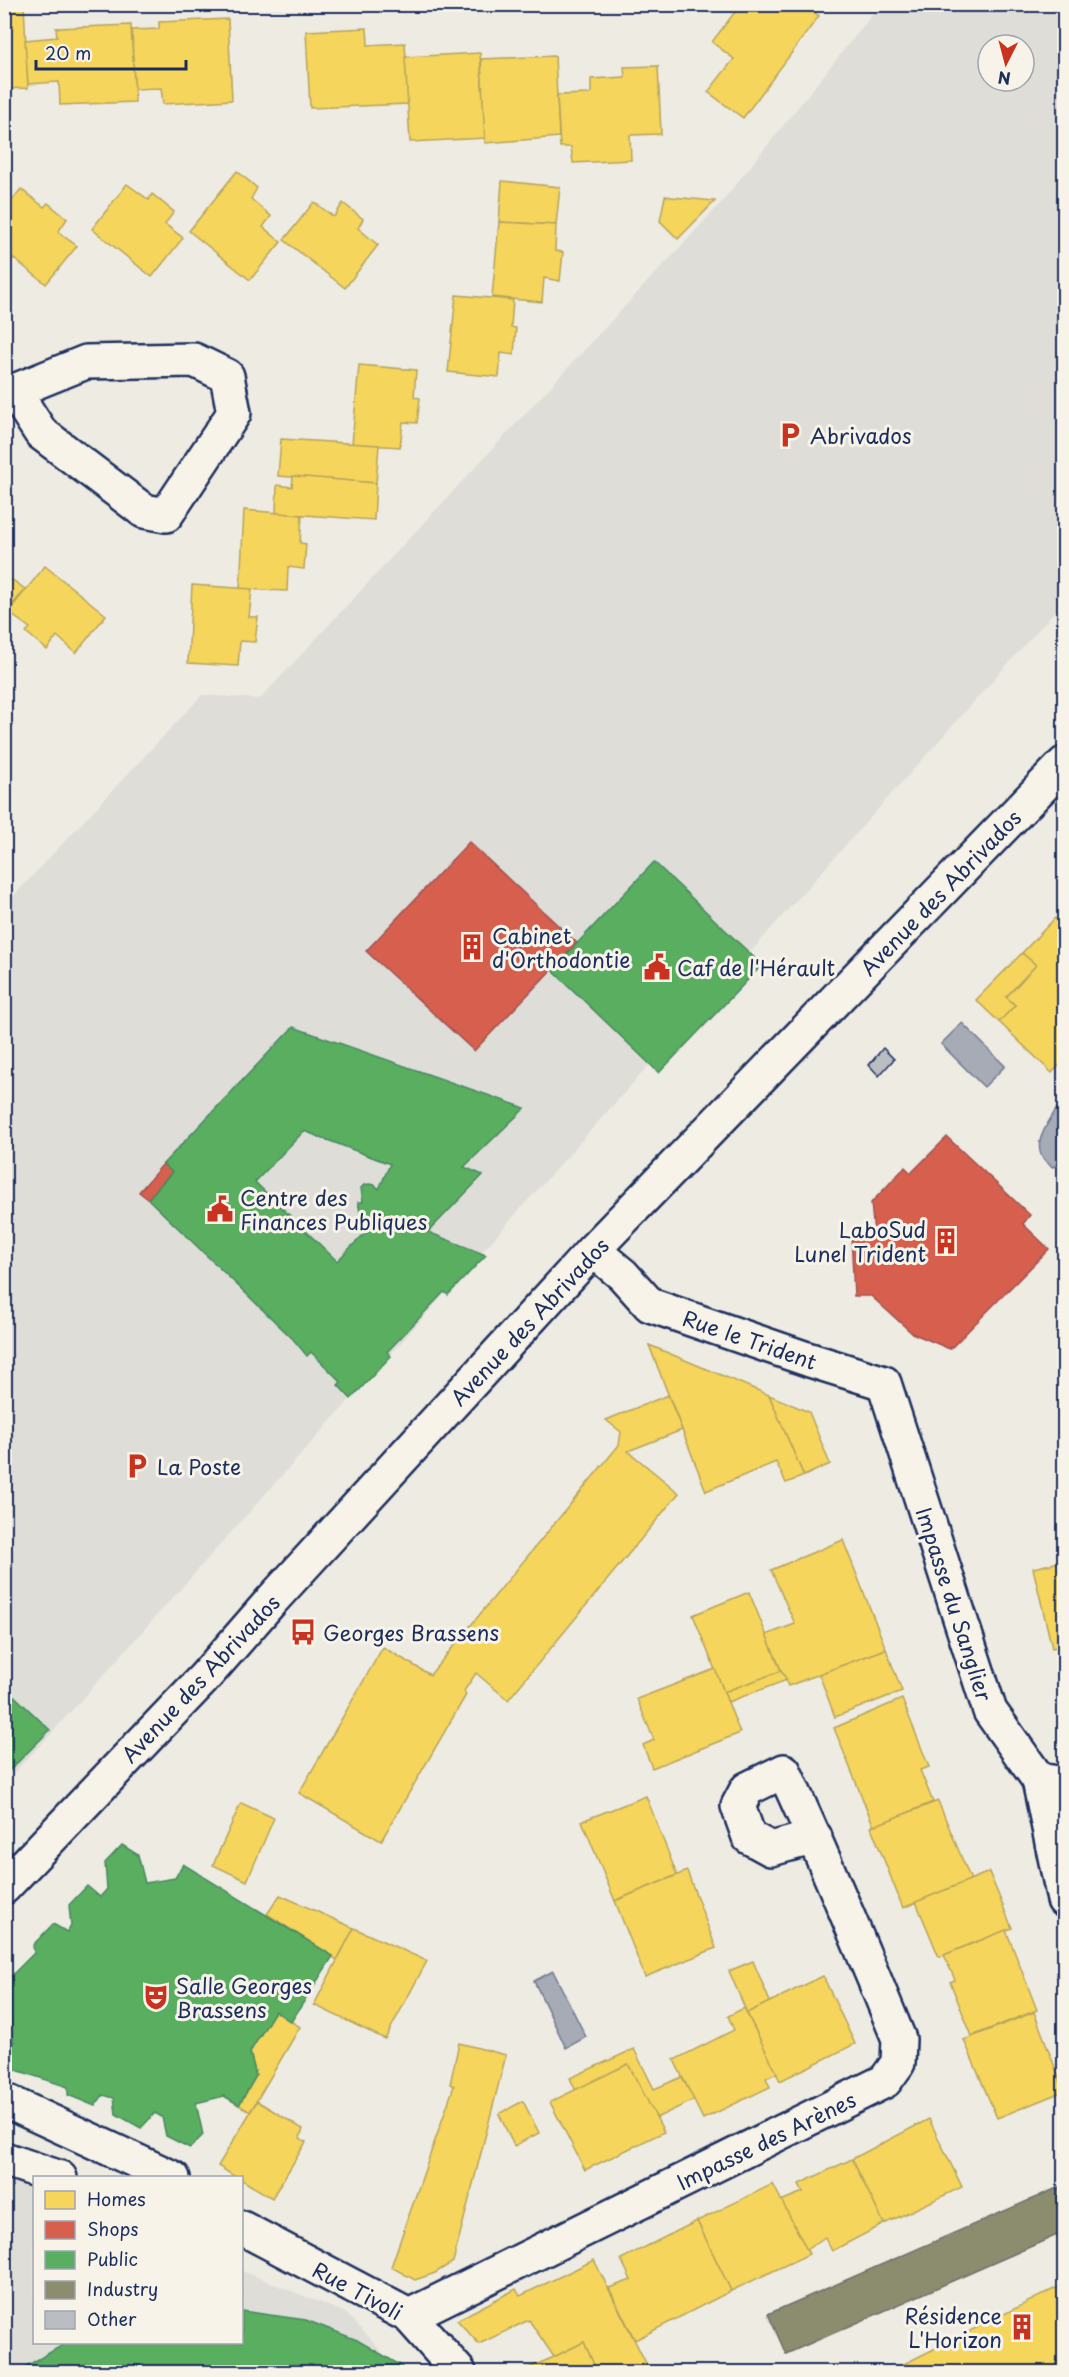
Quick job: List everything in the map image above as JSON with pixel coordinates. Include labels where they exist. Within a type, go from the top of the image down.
[{"type":"street","points":[[194,360],[227,376],[234,413],[166,515],[144,511],[41,433],[9,392],[86,362],[194,360]]},
{"type":"street","name":"Avenue des Abrivados","points":[[4,1887],[203,1679],[272,1600],[593,1250],[1065,764]]},
{"type":"street","name":"Rue le Trident","points":[[593,1250],[623,1275],[650,1305],[884,1383],[898,1425]]},
{"type":"street","name":"Impasse du Sanglier","points":[[898,1425],[990,1711],[1052,1782]]},
{"type":"street","points":[[1052,1782],[1065,1900]]},
{"type":"street","name":"Impasse des Arènes","points":[[409,2316],[885,2081],[898,2063],[899,2039],[815,1837]]},
{"type":"street","points":[[4,2100],[169,2176]]},
{"type":"street","points":[[4,2159],[54,2176]]},
{"type":"street","name":"Rue Tivoli","points":[[243,2229],[409,2316],[459,2373]]},
{"type":"shaded area","points":[[880,5],[1064,5],[1064,601],[49,1736],[5,1782],[4,906],[202,695],[260,699],[721,203]]},
{"type":"shaded area","points":[[962,1023],[1005,1066],[984,1087],[941,1044]]},
{"type":"shaded area","points":[[1064,1104],[1063,1161],[1053,1167],[1040,1153],[1039,1145],[1044,1129],[1059,1105]]},
{"type":"shaded area","points":[[553,1971],[586,2037],[566,2048],[534,1981]]},
{"type":"shaded area","points":[[5,2171],[33,2182],[33,2344],[243,2344],[243,2271],[346,2313],[400,2372],[5,2372]]},
{"type":"building: Homes","points":[[4,4],[24,4],[28,88],[4,89]]},
{"type":"building: Homes","points":[[741,4],[803,4],[819,16],[743,118],[708,92],[734,59],[712,42]]},
{"type":"building: Homes","points":[[228,19],[232,100],[163,104],[161,88],[134,89],[132,30],[159,29],[159,22]]},
{"type":"building: Homes","points":[[131,25],[135,102],[60,105],[59,82],[28,84],[25,40],[57,37],[56,28]]},
{"type":"building: Homes","points":[[367,28],[368,45],[405,43],[409,104],[310,108],[306,31]]},
{"type":"building: Homes","points":[[480,53],[486,138],[410,142],[405,57]]},
{"type":"building: Homes","points":[[555,56],[559,137],[485,143],[481,59]]},
{"type":"building: Homes","points":[[658,66],[661,134],[630,135],[631,160],[573,163],[571,147],[560,147],[557,95],[591,94],[591,79],[625,77],[624,67]]},
{"type":"building: Homes","points":[[237,171],[257,188],[251,199],[271,216],[263,227],[281,242],[250,280],[189,231]]},
{"type":"building: Homes","points":[[502,181],[560,187],[556,225],[499,222]]},
{"type":"building: Homes","points":[[127,184],[149,200],[152,194],[174,212],[165,224],[183,238],[152,277],[92,229]]},
{"type":"building: Homes","points":[[21,189],[44,207],[48,203],[67,219],[58,232],[77,246],[46,284],[4,251],[4,210]]},
{"type":"building: Homes","points":[[665,196],[715,201],[678,239],[660,221]]},
{"type":"building: Homes","points":[[314,202],[334,217],[343,203],[363,219],[358,228],[378,245],[345,288],[284,240]]},
{"type":"building: Homes","points":[[499,222],[556,225],[555,251],[563,252],[560,281],[544,278],[542,302],[492,297]]},
{"type":"building: Homes","points":[[456,295],[513,300],[511,327],[516,328],[514,355],[501,353],[499,377],[448,372]]},
{"type":"building: Homes","points":[[359,365],[416,370],[414,397],[420,398],[417,423],[403,422],[400,447],[352,444]]},
{"type":"building: Homes","points":[[281,439],[379,445],[376,483],[278,476]]},
{"type":"building: Homes","points":[[293,476],[376,483],[374,520],[276,513],[277,485],[292,487]]},
{"type":"building: Homes","points":[[244,510],[302,515],[300,543],[306,544],[304,569],[288,567],[287,591],[240,589]]},
{"type":"building: Homes","points":[[45,566],[106,615],[76,653],[57,636],[47,650],[26,632],[30,628],[8,612]]},
{"type":"building: Homes","points":[[4,574],[25,589],[4,616]]},
{"type":"building: Homes","points":[[192,585],[252,589],[249,617],[258,617],[255,642],[240,641],[238,666],[188,663]]},
{"type":"building: Homes","points":[[1055,918],[1064,926],[1064,1060],[1052,1073],[999,1022],[1015,1005],[1006,997],[1036,965],[1022,953]]},
{"type":"building: Homes","points":[[1022,953],[1036,965],[1006,997],[1015,1005],[999,1022],[976,1000]]},
{"type":"building: Homes","points":[[649,1345],[769,1395],[804,1476],[786,1483],[776,1462],[706,1491]]},
{"type":"building: Homes","points":[[668,1395],[682,1430],[628,1451],[679,1493],[508,1700],[476,1673],[464,1691],[466,1695],[381,1841],[299,1793],[383,1647],[430,1675],[619,1445],[621,1432],[606,1420]]},
{"type":"building: Homes","points":[[769,1395],[809,1412],[830,1464],[804,1476]]},
{"type":"building: Homes","points":[[843,1540],[886,1649],[788,1686],[766,1635],[795,1624],[771,1570]]},
{"type":"building: Homes","points":[[1064,1561],[1064,1645],[1052,1648],[1033,1568]]},
{"type":"building: Homes","points":[[749,1592],[781,1671],[724,1692],[693,1615]]},
{"type":"building: Homes","points":[[886,1649],[902,1691],[835,1717],[819,1674]]},
{"type":"building: Homes","points":[[715,1669],[740,1733],[652,1768],[643,1745],[654,1740],[637,1699]]},
{"type":"building: Homes","points":[[781,1671],[787,1680],[728,1702],[724,1692]]},
{"type":"building: Homes","points":[[902,1699],[929,1767],[920,1770],[933,1802],[874,1827],[834,1728]]},
{"type":"building: Homes","points":[[646,1796],[677,1875],[615,1901],[582,1821]]},
{"type":"building: Homes","points":[[938,1801],[971,1880],[903,1908],[871,1827]]},
{"type":"building: Homes","points":[[241,1803],[274,1818],[247,1881],[213,1865]]},
{"type":"building: Homes","points":[[687,1871],[716,1948],[645,1977],[615,1901]]},
{"type":"building: Homes","points":[[989,1872],[1012,1928],[939,1957],[916,1902]]},
{"type":"building: Homes","points":[[280,1895],[354,1928],[337,1960],[267,1914]]},
{"type":"building: Homes","points":[[354,1928],[427,1961],[385,2039],[314,2005]]},
{"type":"building: Homes","points":[[1006,1930],[1037,2010],[972,2036],[950,1982],[955,1980],[944,1955]]},
{"type":"building: Homes","points":[[753,1961],[770,2002],[747,2013],[729,1971]]},
{"type":"building: Homes","points":[[823,1976],[855,2044],[780,2081],[747,2013]]},
{"type":"building: Homes","points":[[744,2008],[777,2073],[766,2078],[770,2087],[703,2119],[674,2060],[734,2030],[728,2016]]},
{"type":"building: Homes","points":[[275,2011],[300,2027],[250,2112],[239,2105],[256,2076],[250,2052]]},
{"type":"building: Homes","points":[[1034,2012],[1064,2091],[997,2118],[964,2040]]},
{"type":"building: Homes","points":[[459,2043],[506,2055],[453,2262],[435,2273],[415,2280],[391,2267],[454,2086],[450,2084]]},
{"type":"building: Homes","points":[[634,2049],[654,2089],[682,2077],[694,2100],[656,2118],[628,2064],[576,2091],[570,2078]]},
{"type":"building: Homes","points":[[628,2064],[664,2132],[585,2170],[550,2102]]},
{"type":"building: Homes","points":[[257,2101],[303,2129],[300,2138],[306,2142],[272,2198],[243,2181],[243,2176],[234,2176],[218,2166]]},
{"type":"building: Homes","points":[[523,2101],[539,2133],[514,2146],[499,2114]]},
{"type":"building: Homes","points":[[929,2119],[962,2187],[884,2224],[852,2159]]},
{"type":"building: Homes","points":[[852,2159],[884,2224],[832,2251],[825,2237],[806,2250],[781,2201],[803,2192],[799,2184]]},
{"type":"building: Homes","points":[[773,2184],[809,2254],[731,2291],[697,2221]]},
{"type":"building: Homes","points":[[697,2221],[731,2291],[635,2340],[609,2288],[631,2280],[621,2259]]},
{"type":"building: Homes","points":[[594,2260],[648,2367],[635,2372],[597,2372],[584,2342],[554,2357],[529,2320],[479,2344],[457,2320],[516,2289],[520,2296]]},
{"type":"building: Homes","name":"Résidence L'Horizon","points":[[1064,2284],[1064,2370],[1059,2372],[888,2372]]},
{"type":"building: Homes","points":[[584,2342],[597,2372],[519,2372],[554,2357]]},
{"type":"building: Shops","name":"Cabinet d'Orthodontie","points":[[469,842],[577,943],[474,1051],[366,951]]},
{"type":"building: Shops","name":"LaboSud Lunel Trident","points":[[947,1137],[1030,1215],[1023,1224],[1049,1249],[950,1349],[912,1333],[871,1296],[854,1296],[851,1234],[874,1233],[871,1203],[905,1167],[911,1173]]},
{"type":"building: Shops","points":[[163,1164],[172,1172],[148,1199],[139,1192]]},
{"type":"building: Public","name":"Caf de l'Hérault","points":[[654,862],[762,965],[659,1073],[552,970]]},
{"type":"building: Public","name":"Centre des Finances Publiques","points":[[293,1027],[525,1108],[464,1167],[483,1175],[428,1232],[486,1255],[448,1295],[444,1292],[387,1352],[391,1356],[351,1399],[338,1385],[341,1382],[311,1352],[307,1356],[293,1339],[148,1199],[172,1172],[163,1164]],"holes":[[[304,1131],[390,1164],[379,1189],[375,1185],[364,1185],[361,1188],[363,1202],[358,1202],[361,1217],[379,1215],[380,1218],[337,1261],[255,1182]]]},
{"type":"building: Public","points":[[4,1686],[50,1730],[4,1776]]},
{"type":"building: Public","name":"Salle Georges Brassens","points":[[122,1845],[138,1855],[145,1883],[175,1878],[183,1864],[333,1956],[291,2022],[275,2011],[250,2052],[256,2076],[239,2105],[224,2096],[196,2103],[203,2135],[190,2148],[166,2136],[162,2117],[155,2113],[141,2128],[116,2114],[114,2098],[103,2095],[95,2106],[68,2095],[68,2087],[4,2066],[4,2043],[14,2042],[9,2019],[4,2019],[4,1983],[34,1953],[33,1945],[53,1924],[67,1932],[71,1926],[69,1905],[87,1886],[100,1897],[107,1889],[105,1863]]},
{"type":"building: Public","points":[[243,2311],[306,2320],[357,2340],[400,2365],[407,2372],[16,2372],[65,2344],[243,2344]]},
{"type":"building: Industry","points":[[1064,2185],[1064,2232],[786,2354],[768,2314]]},
{"type":"building: Other","points":[[883,1048],[894,1059],[879,1076],[869,1065]]},
{"type":"place","name":"Abrivados","points":[[790,435]]},
{"type":"place","name":"Cabinet d'Orthodontie","points":[[472,947]]},
{"type":"place","name":"Caf de l'Hérault","points":[[657,967]]},
{"type":"place","name":"Centre des Finances Publiques","points":[[220,1209]]},
{"type":"place","name":"LaboSud Lunel Trident","points":[[946,1241]]},
{"type":"place","name":"La Poste","points":[[137,1466]]},
{"type":"place","name":"Georges Brassens","points":[[303,1632]]},
{"type":"place","name":"Salle Georges Brassens","points":[[156,1997]]},
{"type":"place","name":"Résidence L'Horizon","points":[[1022,2327]]}]
